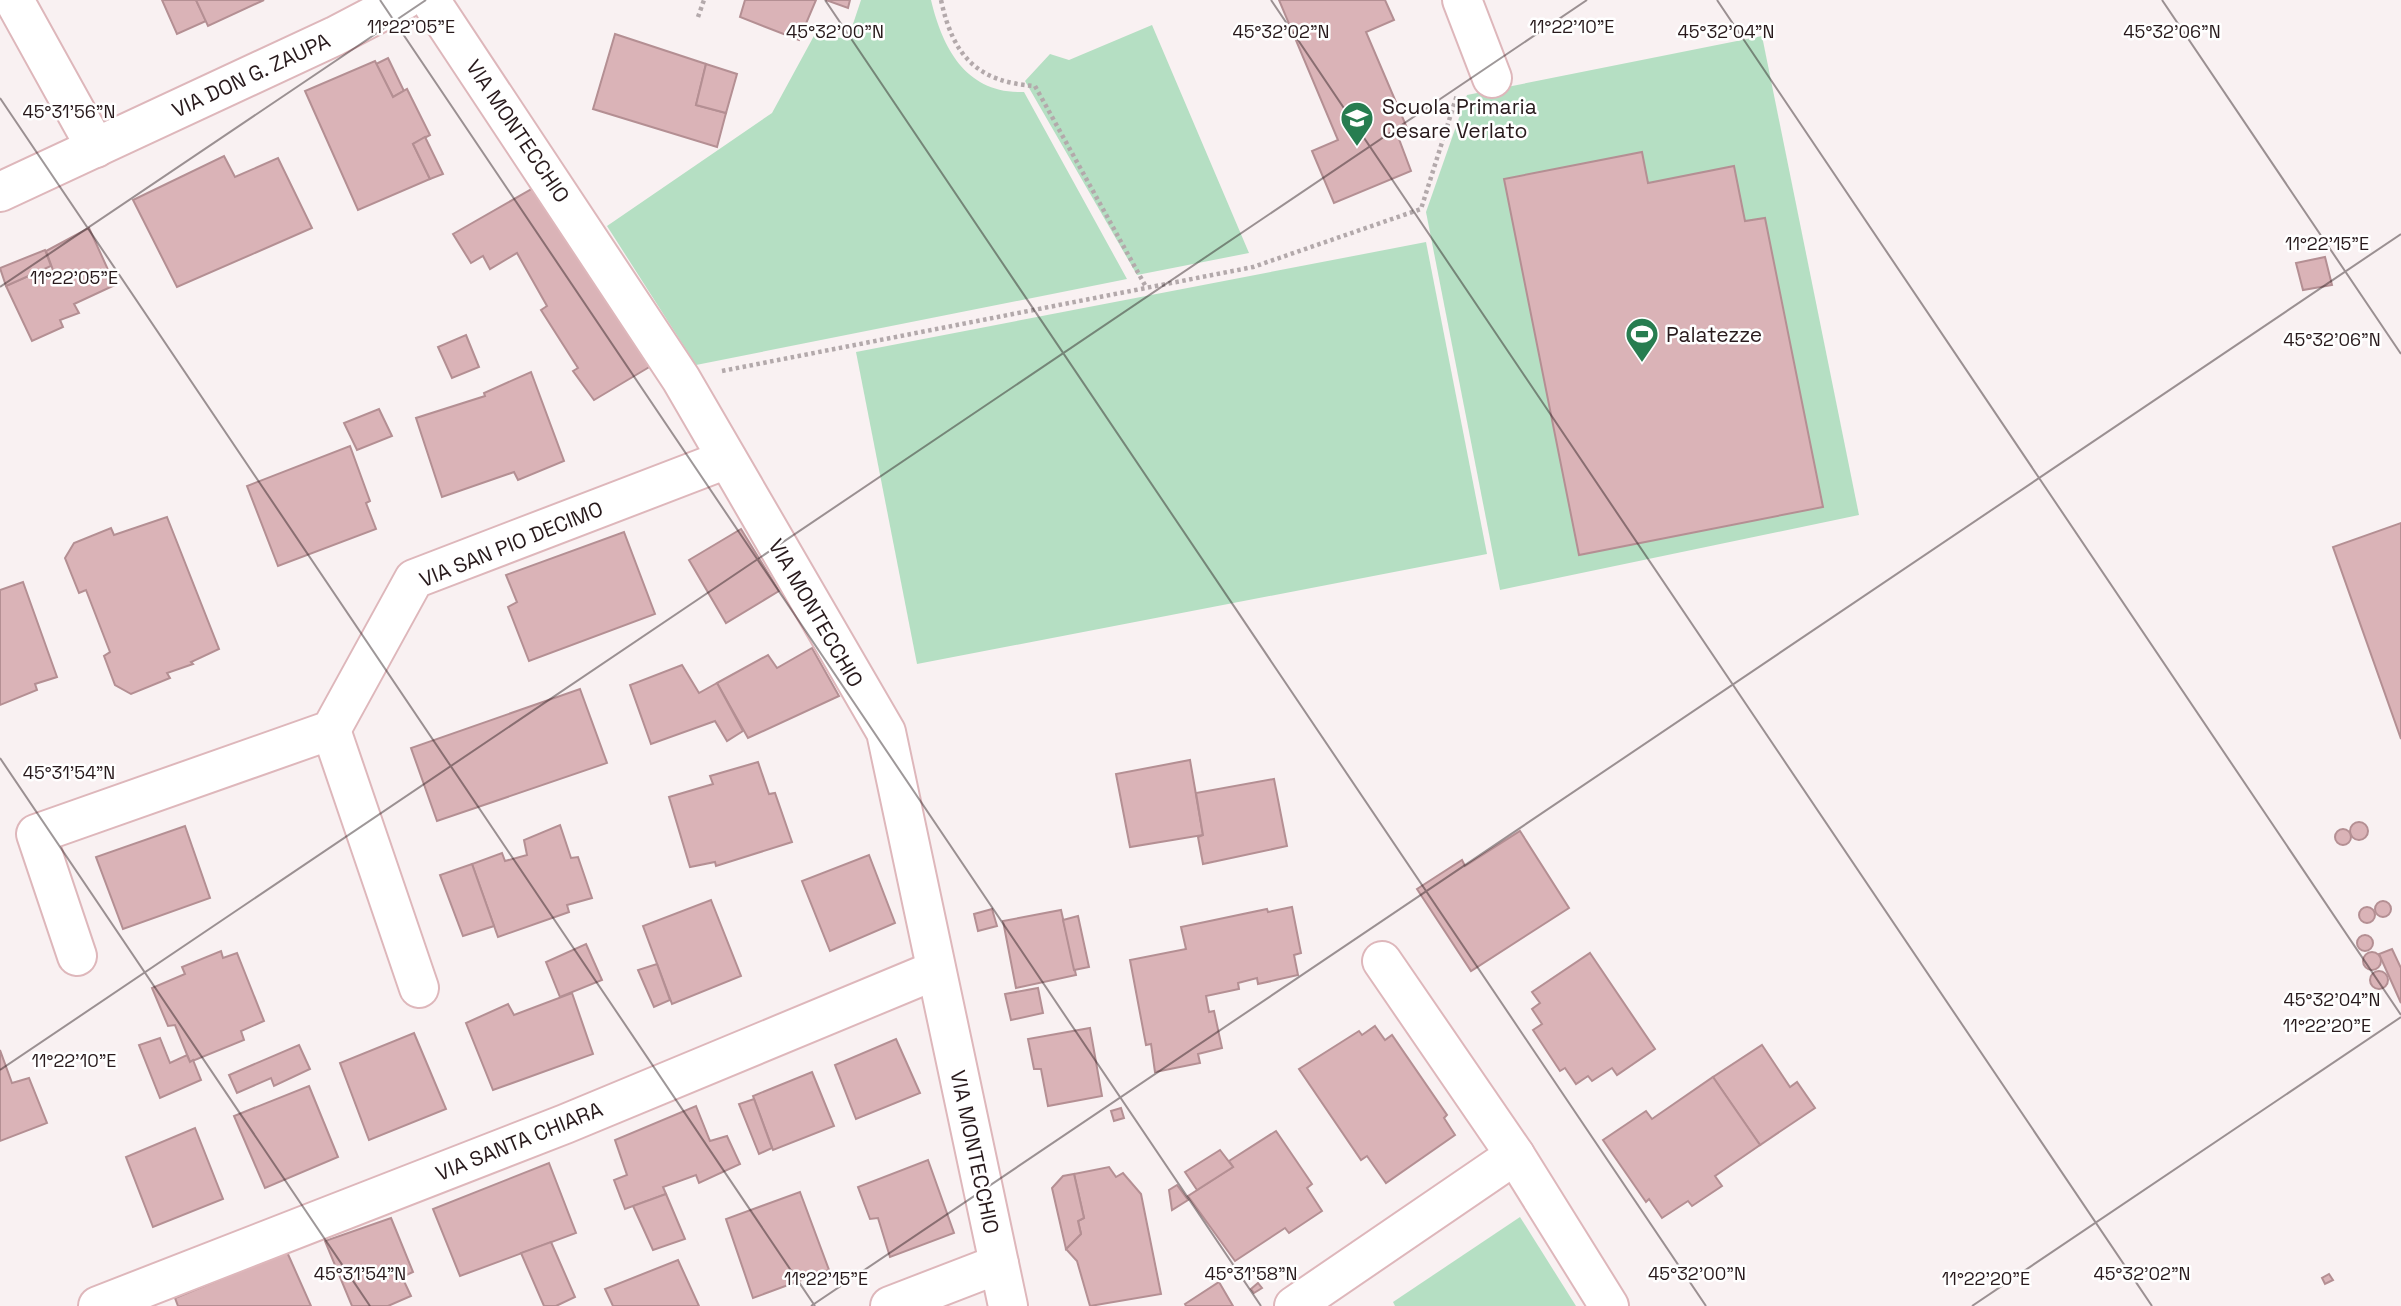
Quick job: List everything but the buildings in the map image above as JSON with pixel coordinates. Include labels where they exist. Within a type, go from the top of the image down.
[{"type":"street","points":[[14,0],[96,148]]},
{"type":"street","name":"VIA DON G. ZAUPA","points":[[0,192],[335,36],[404,0]]},
{"type":"street","name":"VIA MONTECCHIO","points":[[430,0],[681,379],[886,732],[1008,1306]]},
{"type":"street","points":[[1462,0],[1492,78]]},
{"type":"street","name":"VIA SAN PIO DECIMO","points":[[331,730],[414,579],[727,459]]},
{"type":"street","points":[[77,957],[36,834],[331,730],[419,988]]},
{"type":"street","points":[[1382,961],[1515,1155],[1609,1306]]},
{"type":"street","name":"VIA SANTA CHIARA","points":[[98,1306],[565,1124],[936,970]]},
{"type":"street","points":[[1294,1306],[1515,1155]]},
{"type":"street","points":[[890,1306],[999,1264]]},
{"type":"path","points":[[698,17],[704,0]]},
{"type":"path","points":[[941,0],[946,25],[957,47],[973,66],[1008,84],[1035,86],[1146,287]]},
{"type":"path","points":[[681,379],[1253,267],[1421,209],[1457,95],[1453,83]]},
{"type":"green space","points":[[861,0],[931,0],[943,36],[961,66],[987,86],[1004,91],[1024,92],[1127,279],[696,365],[607,226],[772,113],[815,34],[848,39]]},
{"type":"green space","points":[[1152,25],[1249,253],[1137,275],[1025,81],[1050,54],[1069,60]]},
{"type":"green space","name":"Palatezze","points":[[1762,36],[1859,515],[1500,590],[1426,212],[1467,95]]},
{"type":"green space","points":[[1426,242],[1487,554],[917,664],[856,352]]},
{"type":"green space","points":[[1520,1217],[1576,1306],[1395,1306],[1393,1302]]},
{"type":"place","name":"Scuola Primaria Cesare Verlato","points":[[1357,148]]},
{"type":"place","name":"Palatezze","points":[[1642,364]]}]
